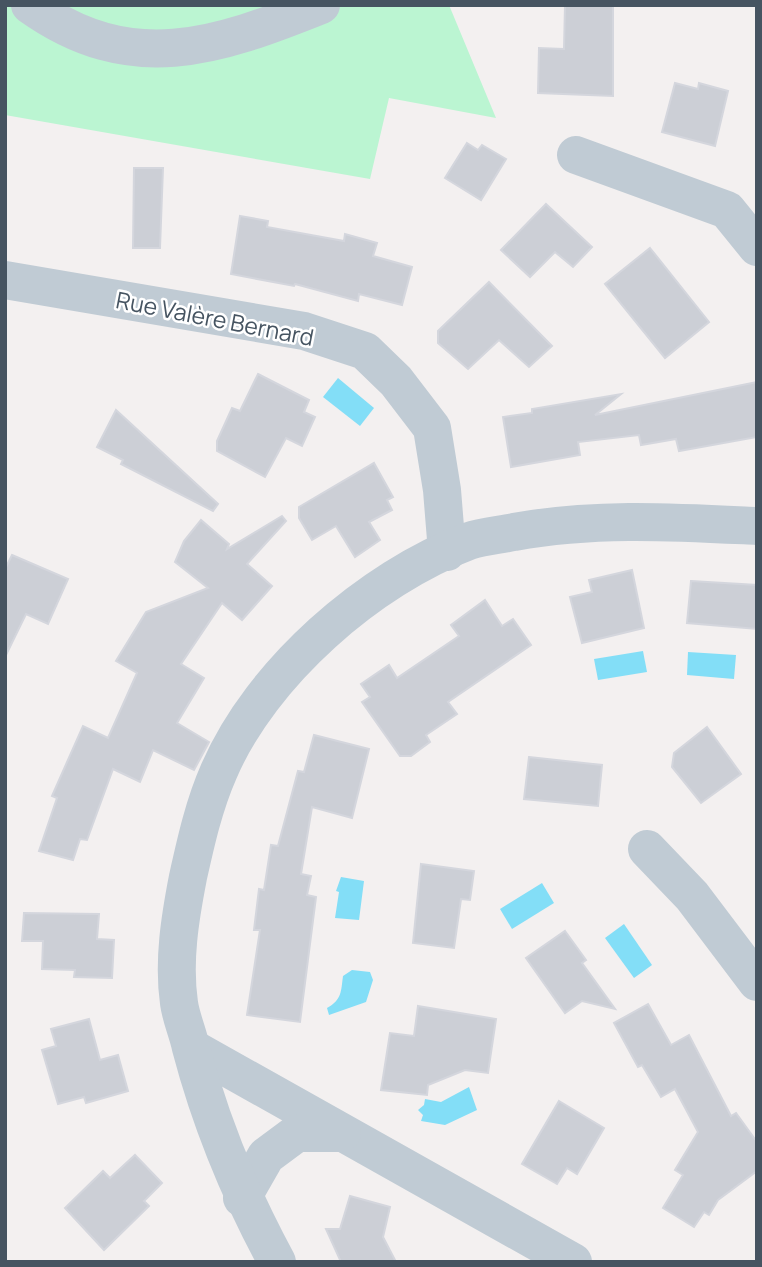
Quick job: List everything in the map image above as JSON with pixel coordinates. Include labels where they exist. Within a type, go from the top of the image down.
[{"type":"street","points":[[30,5],[55,23],[87,38],[164,50],[211,44],[321,5]]},
{"type":"street","points":[[576,155],[727,210],[757,247]]},
{"type":"street","name":"Rue Valère Bernard","points":[[5,280],[304,331],[365,351],[396,381],[432,428],[442,490],[447,552]]},
{"type":"street","points":[[277,1262],[242,1198],[204,1101],[179,1003],[177,935],[197,834],[219,770],[250,717],[293,661],[346,615],[399,577],[471,540],[586,523],[642,520],[757,526]]},
{"type":"street","points":[[647,849],[710,918],[757,982]]},
{"type":"street","points":[[192,1048],[573,1262]]},
{"type":"street","points":[[242,1198],[265,1156],[297,1133],[342,1133]]},
{"type":"green space","points":[[5,5],[449,5],[496,118],[389,98],[370,179],[5,115]]},
{"type":"water","points":[[338,378],[374,408],[360,426],[323,397]]},
{"type":"water","points":[[643,651],[647,672],[598,680],[594,659]]},
{"type":"water","points":[[688,652],[736,655],[734,679],[687,675]]},
{"type":"water","points":[[341,877],[364,881],[359,920],[335,918],[339,892],[336,891]]},
{"type":"water","points":[[542,883],[554,903],[512,929],[500,909]]},
{"type":"water","points":[[624,924],[652,965],[634,978],[605,938]]},
{"type":"water","points":[[352,970],[370,972],[373,980],[366,1002],[329,1015],[327,1008],[338,998],[343,976]]},
{"type":"water","points":[[469,1087],[477,1110],[445,1125],[421,1121],[423,1115],[418,1110],[424,1105],[425,1099],[441,1102]]},
{"type":"building","points":[[565,5],[613,5],[613,96],[538,93],[539,48],[564,49]]},
{"type":"building","points":[[675,83],[698,89],[699,83],[728,91],[715,146],[662,132]]},
{"type":"building","points":[[467,143],[478,150],[482,145],[506,159],[481,200],[445,178]]},
{"type":"building","points":[[134,168],[163,168],[160,248],[133,248]]},
{"type":"building","points":[[546,204],[592,247],[573,267],[555,252],[530,277],[501,250]]},
{"type":"building","points":[[240,216],[268,221],[267,227],[344,241],[345,234],[377,243],[373,256],[412,267],[402,305],[359,294],[358,301],[295,284],[294,286],[231,274]]},
{"type":"building","points":[[650,248],[709,322],[665,358],[605,284]]},
{"type":"building","points":[[489,282],[552,346],[529,367],[499,340],[468,369],[438,343],[438,331]]},
{"type":"building","points":[[258,374],[309,400],[304,412],[315,417],[302,446],[286,438],[265,477],[217,451],[217,441],[232,408],[240,411]]},
{"type":"building","points":[[757,382],[757,437],[679,451],[676,439],[641,445],[639,435],[578,442],[580,455],[511,467],[503,417],[532,413],[532,409],[621,394],[595,415]]},
{"type":"building","points":[[116,410],[218,504],[213,511],[121,464],[123,460],[97,447]]},
{"type":"building","points":[[374,463],[393,497],[387,500],[392,510],[369,522],[380,540],[355,557],[336,526],[312,540],[299,518],[299,507]]},
{"type":"building","points":[[282,516],[286,521],[247,564],[272,586],[242,620],[222,603],[181,664],[204,678],[177,723],[209,742],[194,770],[153,750],[140,782],[113,769],[87,840],[80,839],[73,860],[39,851],[57,798],[52,796],[83,726],[108,738],[137,673],[116,661],[146,612],[208,588],[175,562],[184,541],[201,520],[229,544],[227,549]]},
{"type":"building","points":[[12,555],[68,579],[48,624],[26,614],[5,657],[5,569]]},
{"type":"building","points":[[632,570],[644,628],[582,643],[570,597],[592,592],[589,580]]},
{"type":"building","points":[[691,581],[757,585],[757,629],[687,623]]},
{"type":"building","points":[[485,600],[502,626],[513,619],[531,645],[448,702],[457,714],[426,735],[430,742],[411,756],[400,756],[362,702],[370,697],[361,684],[389,665],[397,678],[459,636],[451,625]]},
{"type":"building","points":[[707,727],[741,774],[701,803],[672,767],[674,753]]},
{"type":"building","points":[[314,735],[369,749],[352,818],[312,807],[301,874],[311,876],[307,895],[316,897],[300,1022],[247,1015],[260,930],[254,930],[259,889],[264,890],[271,845],[278,846],[298,771],[304,772]]},
{"type":"building","points":[[529,757],[602,765],[598,806],[524,799]]},
{"type":"building","points":[[421,864],[474,871],[470,900],[461,899],[454,948],[413,943]]},
{"type":"building","points":[[24,913],[99,914],[97,939],[114,940],[112,978],[74,977],[75,970],[42,969],[43,941],[22,941]]},
{"type":"building","points":[[565,931],[586,960],[582,963],[615,1009],[582,1001],[565,1013],[526,958]]},
{"type":"building","points":[[648,1004],[671,1045],[689,1035],[731,1116],[736,1113],[757,1142],[757,1171],[718,1200],[709,1215],[704,1212],[694,1227],[663,1208],[683,1175],[675,1170],[698,1132],[675,1089],[661,1097],[642,1065],[638,1067],[614,1023]]},
{"type":"building","points":[[418,1006],[496,1019],[488,1073],[465,1070],[428,1085],[427,1095],[381,1090],[390,1033],[414,1036]]},
{"type":"building","points":[[89,1019],[100,1060],[118,1055],[128,1091],[86,1103],[84,1097],[58,1104],[42,1050],[56,1046],[51,1029]]},
{"type":"building","points":[[559,1101],[604,1128],[577,1174],[567,1168],[557,1184],[522,1164]]},
{"type":"building","points":[[135,1155],[162,1183],[144,1201],[149,1206],[104,1250],[65,1208],[103,1171],[110,1178]]},
{"type":"building","points":[[350,1196],[390,1207],[383,1237],[396,1262],[341,1262],[326,1229],[340,1229]]}]
